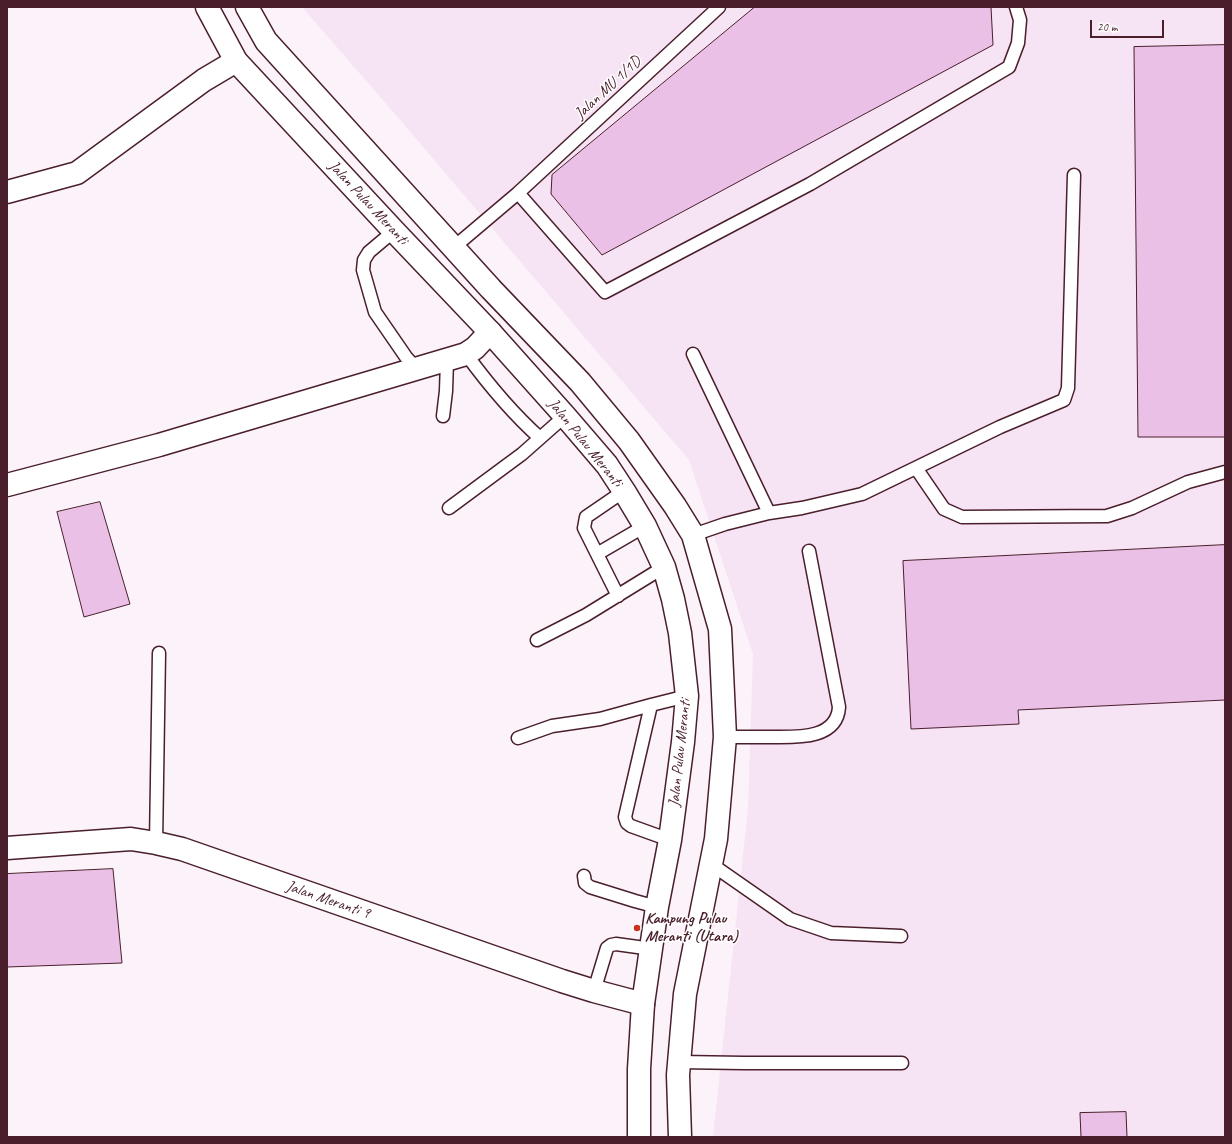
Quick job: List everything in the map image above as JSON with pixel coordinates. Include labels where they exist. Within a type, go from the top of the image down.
[{"type":"main road","name":"Jalan Pulau Meranti","points":[[207,7],[236,61],[490,332],[607,465],[645,526],[664,566],[673,598],[680,633],[687,696],[670,840],[657,907],[643,1004],[639,1069],[639,1137]]},
{"type":"main road","name":"Jalan Pulau Meranti","points":[[247,7],[266,41],[453,248],[580,382],[629,441],[693,534],[720,629],[725,737],[716,839],[685,994],[678,1075],[680,1137]]},
{"type":"main road","points":[[7,192],[77,173],[204,80],[236,61]]},
{"type":"main road","points":[[7,485],[159,445],[456,357],[476,348],[490,332]]},
{"type":"main road","name":"Jalan Meranti 9","points":[[7,848],[132,839],[182,849],[562,981],[643,1004]]},
{"type":"lane","name":"Jalan MU 1/1D","points":[[453,248],[518,193],[719,7]]},
{"type":"lane","points":[[518,193],[605,292],[810,184],[1009,67],[1018,44],[1020,20],[1016,7]]},
{"type":"lane","points":[[693,534],[769,513],[802,508],[862,494],[1000,427],[1064,400],[1068,388],[1074,175]]},
{"type":"lane","points":[[394,231],[370,252],[364,260],[363,270],[375,312],[406,357],[417,369]]},
{"type":"lane","points":[[693,354],[769,513]]},
{"type":"lane","points":[[443,416],[446,390],[456,357],[490,386],[540,438]]},
{"type":"lane","points":[[449,508],[522,454],[565,416]]},
{"type":"lane","points":[[916,468],[944,509],[962,517],[1106,516],[1132,508],[1188,482],[1225,472]]},
{"type":"lane","points":[[618,596],[608,573],[584,528],[586,517],[624,491]]},
{"type":"lane","points":[[597,554],[645,526]]},
{"type":"lane","points":[[725,737],[805,737],[823,731],[836,721],[839,714],[839,707],[809,551]]},
{"type":"lane","points":[[536,640],[618,596],[664,566]]},
{"type":"lane","points":[[156,843],[159,653]]},
{"type":"lane","points":[[518,738],[552,726],[600,719],[687,696]]},
{"type":"lane","points":[[651,705],[625,817],[627,823],[631,826],[670,840]]},
{"type":"lane","points":[[711,864],[790,919],[831,933],[901,936]]},
{"type":"lane","points":[[584,876],[585,883],[590,887],[657,907]]},
{"type":"lane","points":[[594,991],[607,948],[611,945],[616,944],[652,949]]},
{"type":"lane","points":[[679,1062],[902,1063]]},
{"type":"shaded area","points":[[302,7],[1225,7],[1225,1137],[713,1137],[748,809],[753,654],[689,460],[396,115]]},
{"type":"building","points":[[755,7],[991,7],[993,45],[602,255],[551,194],[552,175]]},
{"type":"building","points":[[1225,45],[1225,437],[1138,437],[1134,47]]},
{"type":"building","points":[[100,502],[130,604],[84,617],[57,512]]},
{"type":"building","points":[[1225,545],[1225,700],[1018,710],[1019,724],[911,729],[903,561]]},
{"type":"building","points":[[113,869],[122,963],[7,967],[7,874]]},
{"type":"building","points":[[1126,1112],[1127,1137],[1081,1137],[1080,1113]]},
{"type":"place","name":"Kampung Pulau Meranti (Utara)","points":[[637,928]]}]
